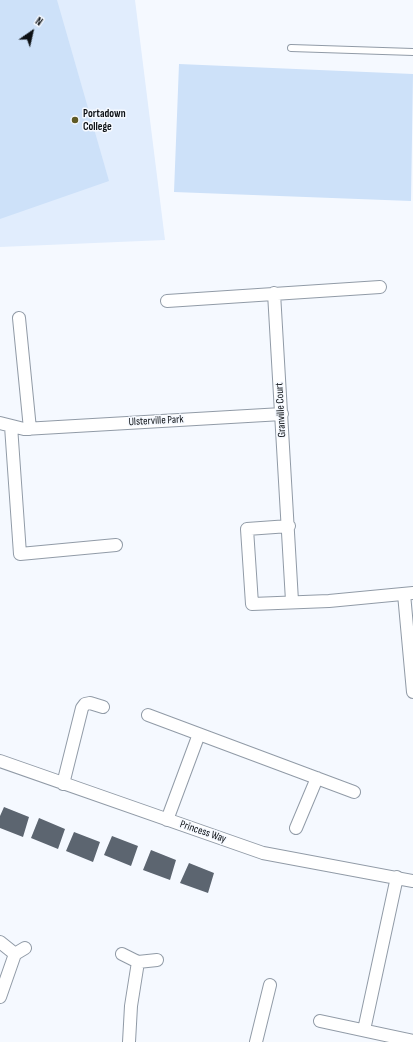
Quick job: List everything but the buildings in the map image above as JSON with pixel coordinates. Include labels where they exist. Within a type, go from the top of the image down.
[{"type":"street","points":[[167,301],[380,287]]},
{"type":"street","name":"Granville Court","points":[[274,293],[292,601]]},
{"type":"street","points":[[19,318],[30,428]]},
{"type":"street","name":"Ulsterville Park","points":[[116,545],[20,554],[6,425],[30,428],[282,414]]},
{"type":"street","points":[[288,526],[248,529],[252,604],[292,601],[329,601],[408,594],[413,692]]},
{"type":"street","points":[[63,784],[82,708],[86,704],[90,703],[103,707]]},
{"type":"street","points":[[148,714],[354,792]]},
{"type":"street","points":[[167,820],[199,734]]},
{"type":"street","name":"Princess Way","points":[[0,761],[263,853],[413,881]]},
{"type":"street","points":[[296,828],[317,778]]},
{"type":"street","points":[[364,1030],[397,877]]},
{"type":"street","points":[[0,942],[20,951],[0,997]]},
{"type":"street","points":[[122,954],[138,962],[157,960]]},
{"type":"street","points":[[129,1042],[131,1006],[138,962]]},
{"type":"street","points":[[256,1042],[270,985]]},
{"type":"street","points":[[320,1021],[413,1041]]},
{"type":"lane","points":[[291,48],[413,52]]},
{"type":"shaded area","name":"Portadown College","points":[[0,0],[135,0],[165,240],[0,247]]},
{"type":"shaded area","points":[[0,0],[57,0],[109,181],[0,219]]},
{"type":"shaded area","points":[[179,64],[413,74],[411,201],[174,192]]},
{"type":"place","name":"Portadown College","points":[[75,120]]}]
